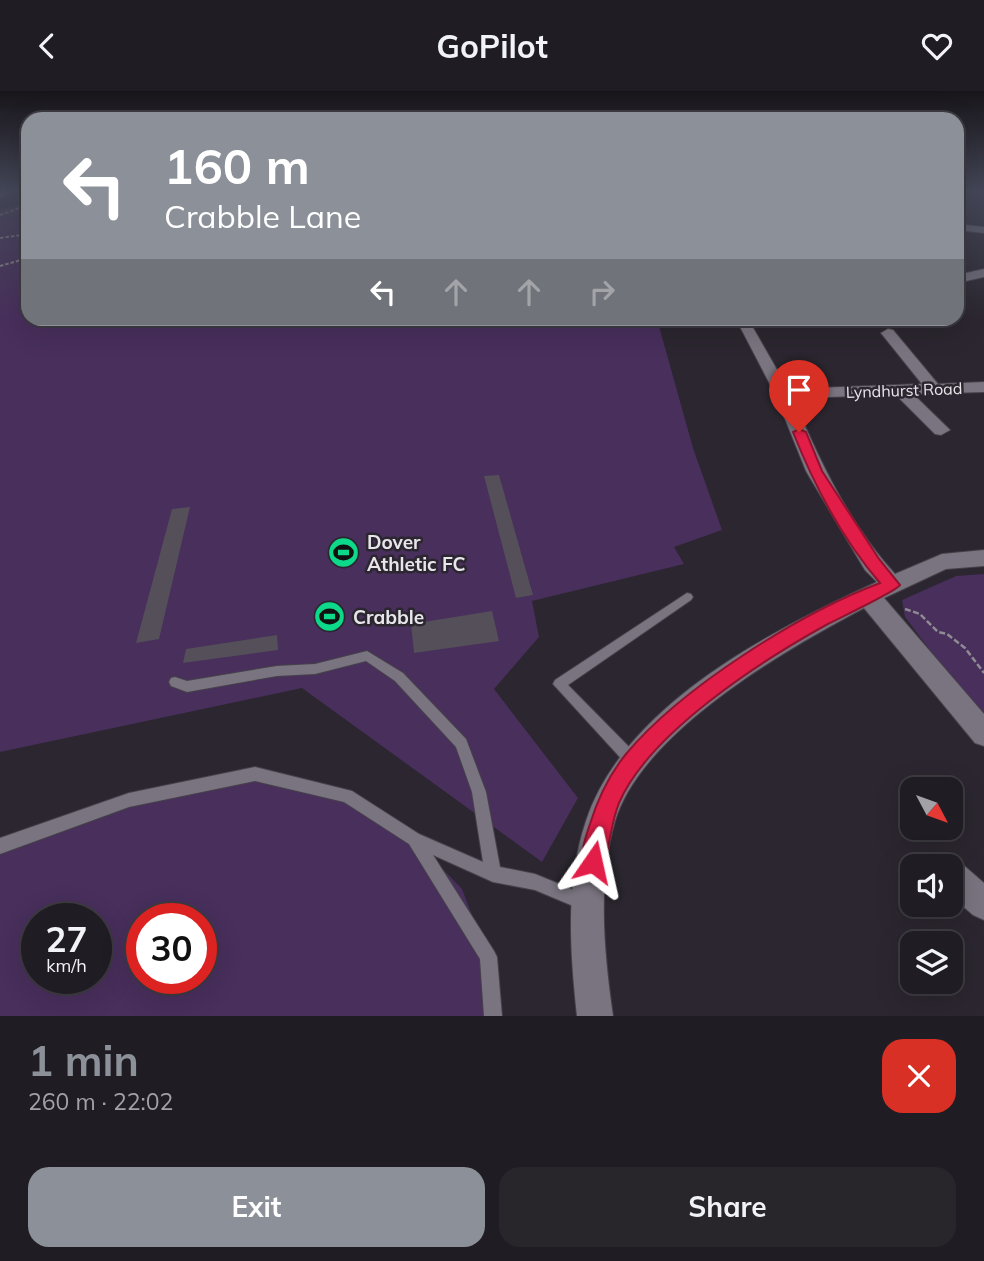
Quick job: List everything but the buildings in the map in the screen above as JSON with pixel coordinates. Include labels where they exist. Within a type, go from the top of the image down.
[{"type":"street","points":[[964,277],[984,272]]},
{"type":"street","points":[[746,326],[783,394],[815,471],[873,564],[892,585]]},
{"type":"street","points":[[888,334],[934,389]]},
{"type":"street","name":"Lyndhurst Road","points":[[783,394],[984,387]]},
{"type":"street","points":[[900,390],[941,431]]},
{"type":"street","points":[[595,1016],[589,976],[588,904],[596,841],[610,798],[634,761],[682,711],[778,643],[864,596],[943,561],[984,558]]},
{"type":"street","points":[[864,596],[879,607],[984,734]]},
{"type":"street","points":[[963,886],[984,904]]},
{"type":"lane","points":[[634,761],[559,684],[687,597]]},
{"type":"lane","points":[[175,682],[187,687],[219,683],[277,671],[315,669],[367,656],[399,677],[461,743],[479,792],[493,874]]},
{"type":"lane","points":[[0,846],[129,800],[255,774],[347,796],[414,839],[493,874],[536,883],[588,904]]},
{"type":"lane","points":[[414,839],[488,957],[492,1016]]},
{"type":"path","points":[[0,238],[21,236]]},
{"type":"path","points":[[0,266],[21,260]]},
{"type":"path","points":[[903,608],[920,614],[938,632],[947,634],[965,648],[984,673]]},
{"type":"shaded area","points":[[0,235],[21,235],[21,326],[659,326],[693,448],[722,530],[674,547],[684,564],[532,601],[539,637],[494,689],[578,798],[542,862],[302,688],[0,752]]},
{"type":"shaded area","points":[[984,574],[984,722],[905,617],[902,600],[956,576]]},
{"type":"shaded area","points":[[255,774],[347,796],[414,839],[462,889],[488,957],[493,1016],[0,1016],[0,846],[129,800]]},
{"type":"place","name":"Dover Athletic FC","points":[[344,553]]},
{"type":"place","name":"Crabble","points":[[330,617]]},
{"type":"route","points":[[593,862],[596,841],[610,798],[634,761],[682,711],[778,643],[864,596],[892,585],[873,564],[815,471],[799,432]]}]
